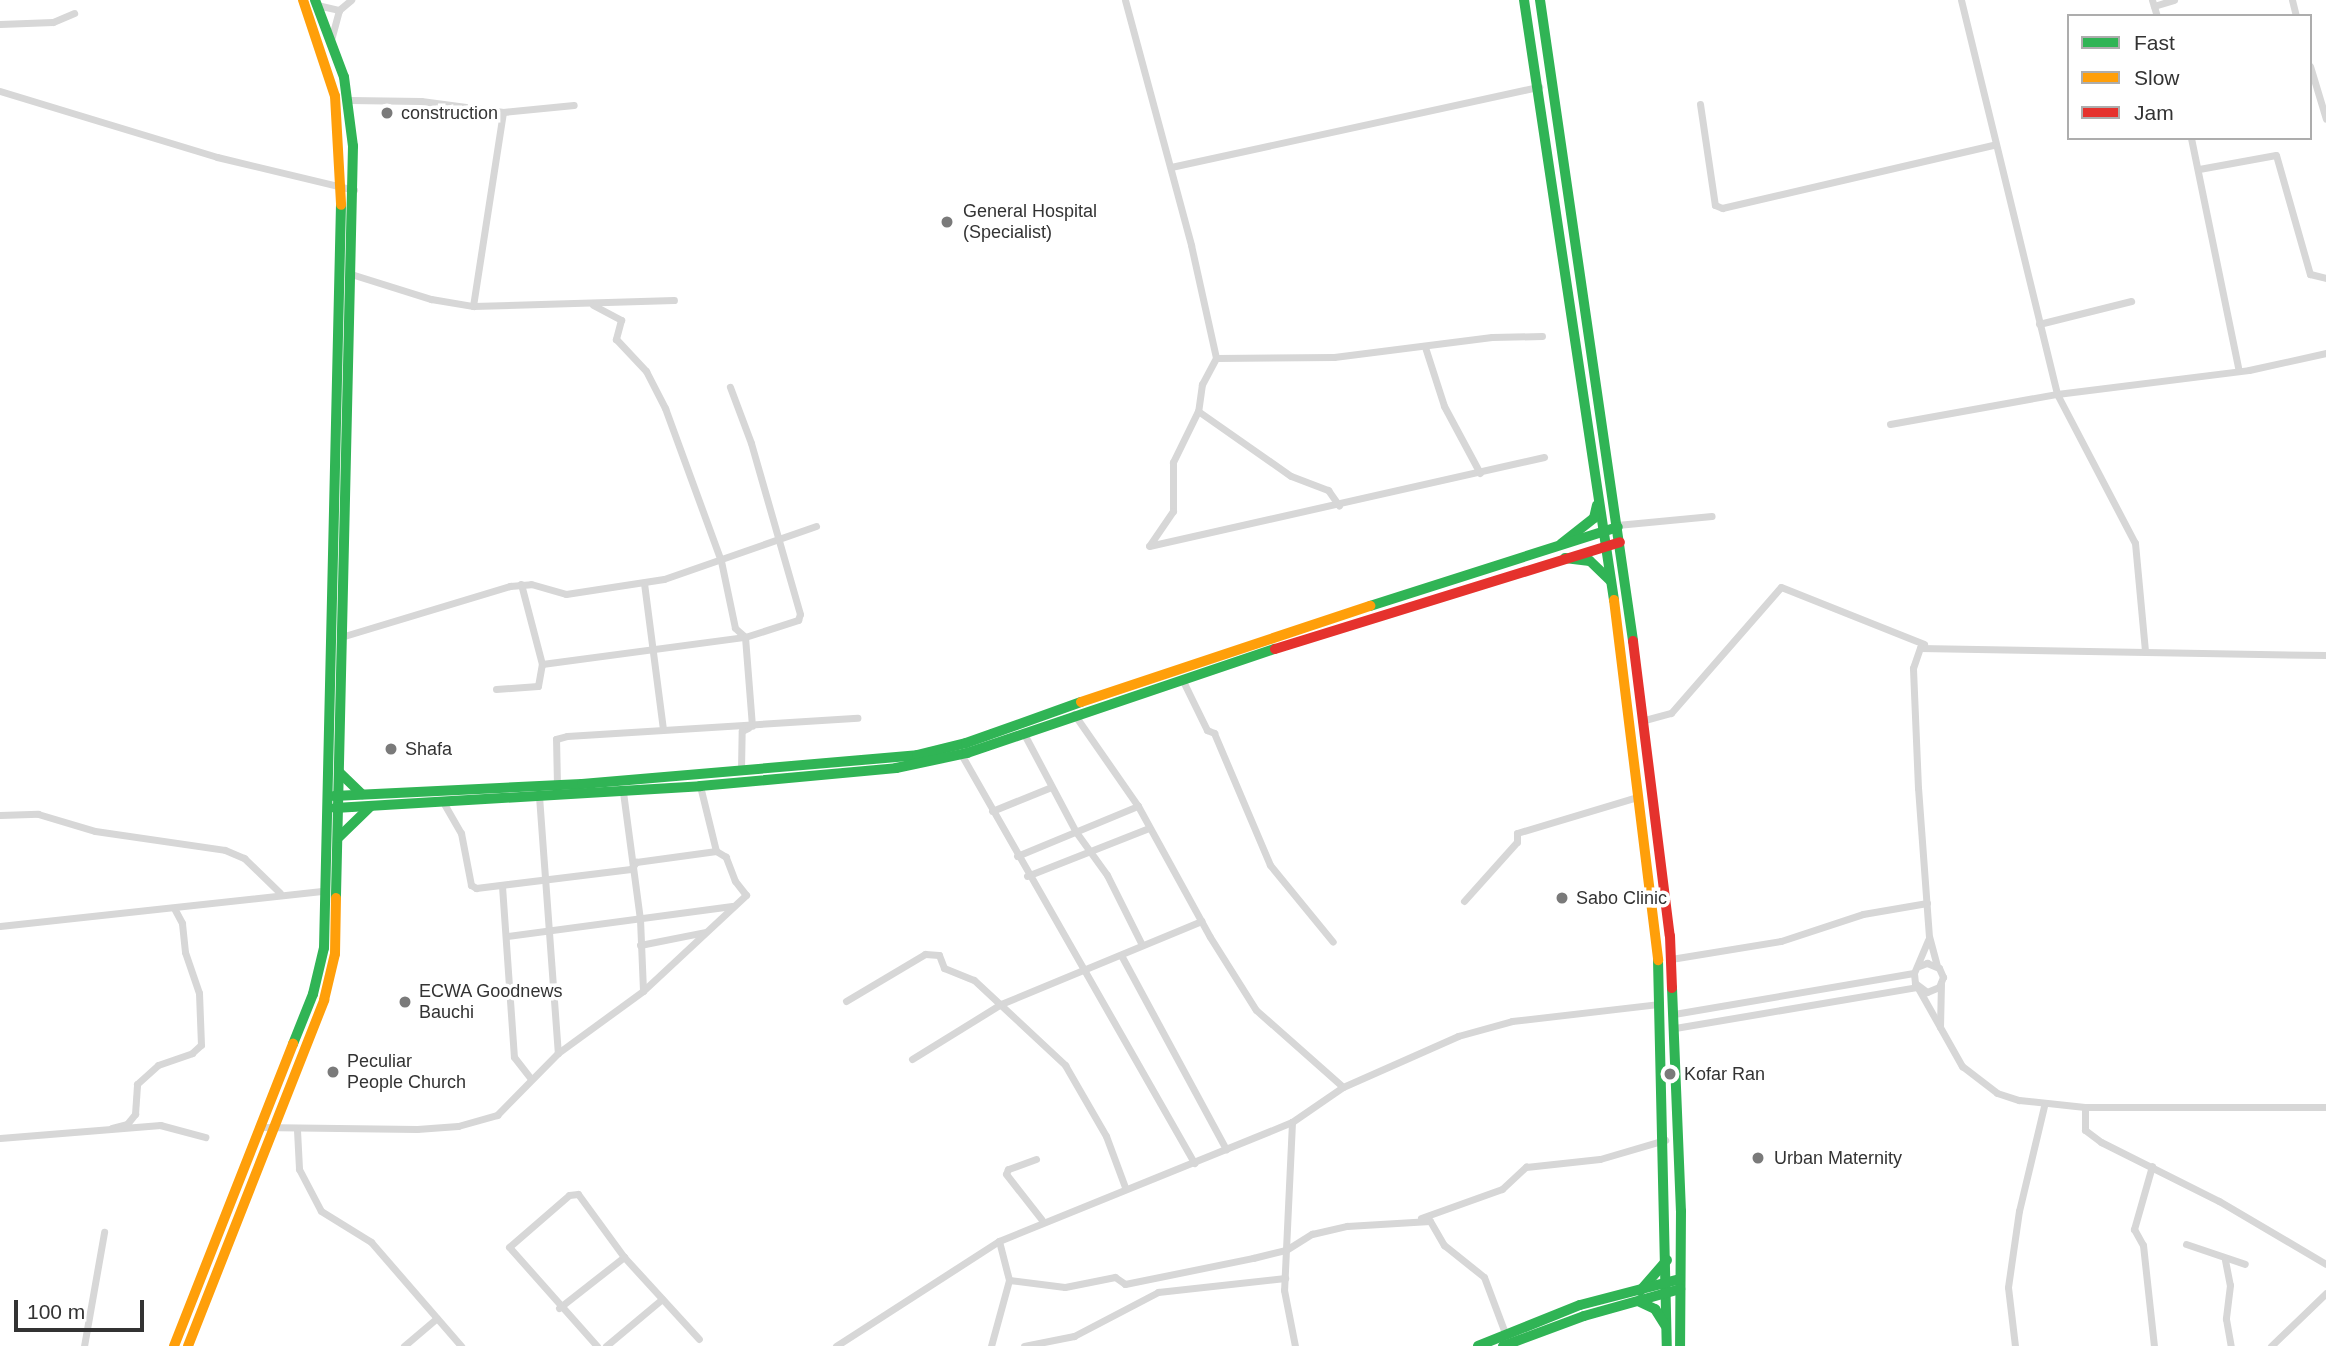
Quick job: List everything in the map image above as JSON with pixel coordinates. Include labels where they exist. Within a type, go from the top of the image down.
[{"type":"street","points":[[174,1346],[317,981],[324,948],[324,891],[334,808],[341,188],[335,96],[303,0]]},
{"type":"street","points":[[331,40],[339,10],[351,0]]},
{"type":"street","points":[[1125,0],[1171,167],[1216,358],[1202,384],[1198,411],[1173,462],[1173,511],[1149,546],[1339,506],[1544,457]]},
{"type":"street","points":[[1524,0],[1561,229],[1606,545],[1657,938],[1665,1140],[1667,1346]]},
{"type":"street","points":[[1540,0],[1618,526],[1671,959],[1675,1028],[1680,1346]]},
{"type":"street","points":[[1961,0],[1993,145],[2057,394],[2136,543],[2145,651]]},
{"type":"street","points":[[2153,3],[2174,0]]},
{"type":"street","points":[[316,3],[331,40],[349,100],[354,190],[339,772],[334,796]]},
{"type":"street","points":[[316,3],[339,10]]},
{"type":"street","points":[[0,24],[52,22],[74,13]]},
{"type":"street","points":[[2312,73],[2326,119]]},
{"type":"street","points":[[1171,167],[1539,87]]},
{"type":"street","points":[[0,91],[217,157],[354,190]]},
{"type":"street","points":[[349,100],[421,101],[503,112],[574,105]]},
{"type":"street","points":[[1700,104],[1715,205],[1722,208],[1993,145]]},
{"type":"street","points":[[473,306],[503,112]]},
{"type":"street","points":[[2192,140],[2238,368]]},
{"type":"street","points":[[2199,169],[2276,155],[2310,274],[2326,278]]},
{"type":"street","points":[[1561,229],[1575,227]]},
{"type":"street","points":[[351,274],[430,299],[473,306],[593,305],[674,300]]},
{"type":"street","points":[[2039,324],[2131,301]]},
{"type":"street","points":[[593,305],[621,320],[616,339],[646,371],[665,408],[721,561],[735,628],[746,637],[752,726]]},
{"type":"street","points":[[1216,358],[1334,357],[1492,337],[1542,336]]},
{"type":"street","points":[[1425,347],[1444,407],[1480,473]]},
{"type":"street","points":[[1890,424],[2057,394],[2238,368],[2249,369],[2326,353]]},
{"type":"street","points":[[542,664],[746,637],[798,620],[800,614],[779,539],[730,387]]},
{"type":"street","points":[[1198,411],[1291,476],[1328,491],[1339,506]]},
{"type":"street","points":[[1561,544],[1594,517],[1599,499]]},
{"type":"street","points":[[334,796],[557,785],[917,755],[966,743],[1171,670],[1618,526],[1712,516]]},
{"type":"street","points":[[341,637],[521,584],[566,594],[644,583],[721,561],[816,526]]},
{"type":"street","points":[[334,808],[623,792],[896,768],[961,754],[1022,731],[1182,679],[1620,542]]},
{"type":"street","points":[[1565,558],[1590,561],[1611,582]]},
{"type":"street","points":[[644,583],[656,651],[663,729]]},
{"type":"street","points":[[496,689],[538,686],[542,664],[521,584]]},
{"type":"street","points":[[1641,721],[1671,713],[1781,587],[1860,616],[1913,643],[2326,655]]},
{"type":"street","points":[[1940,1028],[1942,974],[1929,937],[1913,668],[1920,648],[1949,646]]},
{"type":"street","points":[[1182,679],[1207,730],[1214,733],[1270,865],[1333,942]]},
{"type":"street","points":[[1074,714],[1138,806],[1201,921],[1256,1010],[1343,1087]]},
{"type":"street","points":[[557,785],[556,739],[663,729],[857,718]]},
{"type":"street","points":[[741,770],[742,731],[752,726]]},
{"type":"street","points":[[1022,731],[1076,832],[1107,875],[1142,945]]},
{"type":"street","points":[[961,754],[1027,876],[1041,890],[1194,1163]]},
{"type":"street","points":[[339,772],[362,794]]},
{"type":"street","points":[[700,786],[716,851]]},
{"type":"street","points":[[992,811],[1051,787]]},
{"type":"street","points":[[623,792],[631,870],[640,919],[643,991]]},
{"type":"street","points":[[539,796],[558,1053]]},
{"type":"street","points":[[1464,901],[1517,842],[1517,833],[1637,797]]},
{"type":"street","points":[[443,802],[461,833],[471,885],[502,886],[631,870]]},
{"type":"street","points":[[338,838],[372,805]]},
{"type":"street","points":[[1017,856],[1138,806]]},
{"type":"street","points":[[188,1346],[332,972],[338,838],[334,808]]},
{"type":"street","points":[[0,815],[38,814],[95,831],[225,850],[244,858],[280,893]]},
{"type":"street","points":[[1027,876],[1149,828]]},
{"type":"street","points":[[259,1127],[297,1130],[458,1126],[497,1115],[558,1053],[643,991],[746,895],[735,881],[726,857],[716,851],[636,862],[631,870]]},
{"type":"street","points":[[502,886],[514,1057],[531,1079]]},
{"type":"street","points":[[0,926],[174,908],[280,893],[324,891]]},
{"type":"street","points":[[1671,959],[1781,942],[1863,915],[1927,903]]},
{"type":"street","points":[[507,936],[734,906]]},
{"type":"street","points":[[112,1128],[127,1124],[135,1114],[137,1084],[158,1065],[192,1054],[201,1045],[199,993],[185,952],[182,923],[174,908]]},
{"type":"street","points":[[912,1059],[1001,1004],[1201,921]]},
{"type":"street","points":[[640,945],[705,932]]},
{"type":"street","points":[[1929,937],[1916,970],[1917,987],[1954,1055],[1973,1076],[1997,1093],[2043,1106],[2326,1107]]},
{"type":"street","points":[[846,1002],[932,951],[944,968],[974,980],[1065,1065],[1106,1136],[1125,1187]]},
{"type":"street","points":[[1121,955],[1226,1149]]},
{"type":"street","points":[[1674,1014],[1937,965]]},
{"type":"street","points":[[1675,1028],[1917,987],[1930,991],[1941,984]]},
{"type":"street","points":[[836,1346],[999,1241],[1042,1220],[1194,1163],[1292,1122],[1343,1087],[1458,1036],[1512,1021],[1660,1004]]},
{"type":"street","points":[[2015,1346],[2010,1275],[2019,1211],[2043,1106]]},
{"type":"street","points":[[2085,1107],[2087,1132],[2326,1264]]},
{"type":"street","points":[[1292,1122],[1284,1295],[1295,1346]]},
{"type":"street","points":[[0,1138],[160,1125],[205,1137]]},
{"type":"street","points":[[297,1130],[299,1169],[321,1211],[371,1241],[461,1346]]},
{"type":"street","points":[[1413,1220],[1502,1189],[1526,1167],[1600,1159],[1665,1140]]},
{"type":"street","points":[[1036,1158],[1008,1169],[1006,1174],[1042,1220]]},
{"type":"street","points":[[2152,1166],[2134,1229],[2143,1245],[2154,1346]]},
{"type":"street","points":[[597,1346],[559,1308],[509,1247],[569,1195],[578,1194],[624,1257],[699,1339]]},
{"type":"street","points":[[1009,1280],[1065,1287],[1115,1277],[1125,1284],[1286,1250],[1312,1234],[1413,1220],[1430,1221],[1444,1245],[1479,1270],[1505,1333]]},
{"type":"street","points":[[83,1346],[104,1232]]},
{"type":"street","points":[[990,1346],[1009,1280],[999,1241]]},
{"type":"street","points":[[2186,1244],[2225,1260],[2245,1264]]},
{"type":"street","points":[[559,1308],[624,1257]]},
{"type":"street","points":[[1478,1346],[1580,1305],[1640,1296],[1667,1260]]},
{"type":"street","points":[[2225,1260],[2231,1346]]},
{"type":"street","points":[[1024,1346],[1073,1336],[1158,1292],[1285,1278]]},
{"type":"street","points":[[1503,1346],[1680,1284]]},
{"type":"street","points":[[1640,1296],[1655,1309],[1667,1330]]},
{"type":"street","points":[[2271,1346],[2326,1296]]},
{"type":"street","points":[[606,1346],[662,1299]]},
{"type":"street","points":[[404,1346],[437,1318]]},
{"type":"traffic: fast","points":[[315,0],[344,77],[353,146],[336,898]]},
{"type":"traffic: fast","points":[[1524,0],[1614,600]]},
{"type":"traffic: fast","points":[[1540,0],[1633,641]]},
{"type":"traffic: fast","points":[[293,1044],[313,994],[324,948],[341,205]]},
{"type":"traffic: fast","points":[[1561,544],[1594,518],[1597,505]]},
{"type":"traffic: fast","points":[[1370,606],[1618,527]]},
{"type":"traffic: fast","points":[[1565,558],[1590,561],[1610,580]]},
{"type":"traffic: fast","points":[[335,808],[700,786],[896,768],[967,753],[1275,649]]},
{"type":"traffic: fast","points":[[334,796],[582,784],[917,755],[966,743],[1081,702]]},
{"type":"traffic: fast","points":[[339,772],[362,794]]},
{"type":"traffic: fast","points":[[338,838],[371,806]]},
{"type":"traffic: fast","points":[[1658,960],[1667,1346]]},
{"type":"traffic: fast","points":[[1672,988],[1681,1211],[1680,1346]]},
{"type":"traffic: fast","points":[[1640,1291],[1667,1260]]},
{"type":"traffic: fast","points":[[1478,1346],[1580,1305],[1680,1279]]},
{"type":"traffic: fast","points":[[1503,1346],[1584,1316],[1680,1289]]},
{"type":"traffic: fast","points":[[1640,1302],[1655,1309],[1665,1325]]},
{"type":"traffic: slow","points":[[303,0],[335,96],[341,205]]},
{"type":"traffic: slow","points":[[1614,600],[1658,960]]},
{"type":"traffic: slow","points":[[1081,702],[1370,606]]},
{"type":"traffic: slow","points":[[188,1346],[324,1000],[335,954],[336,898]]},
{"type":"traffic: slow","points":[[174,1346],[293,1044]]},
{"type":"traffic: jam","points":[[1275,649],[1620,542]]},
{"type":"traffic: jam","points":[[1633,641],[1670,936],[1672,988]]},
{"type":"place","name":"construction","points":[[387,113]]},
{"type":"place","name":"General Hospital (Specialist)","points":[[947,222]]},
{"type":"place","name":"Shafa","points":[[391,749]]},
{"type":"place","name":"Sabo Clinic","points":[[1562,898]]},
{"type":"place","name":"ECWA Goodnews Bauchi","points":[[405,1002]]},
{"type":"place","name":"Peculiar People Church","points":[[333,1072]]},
{"type":"place","name":"Kofar Ran","points":[[1670,1074]]},
{"type":"place","name":"Urban Maternity","points":[[1758,1158]]}]
